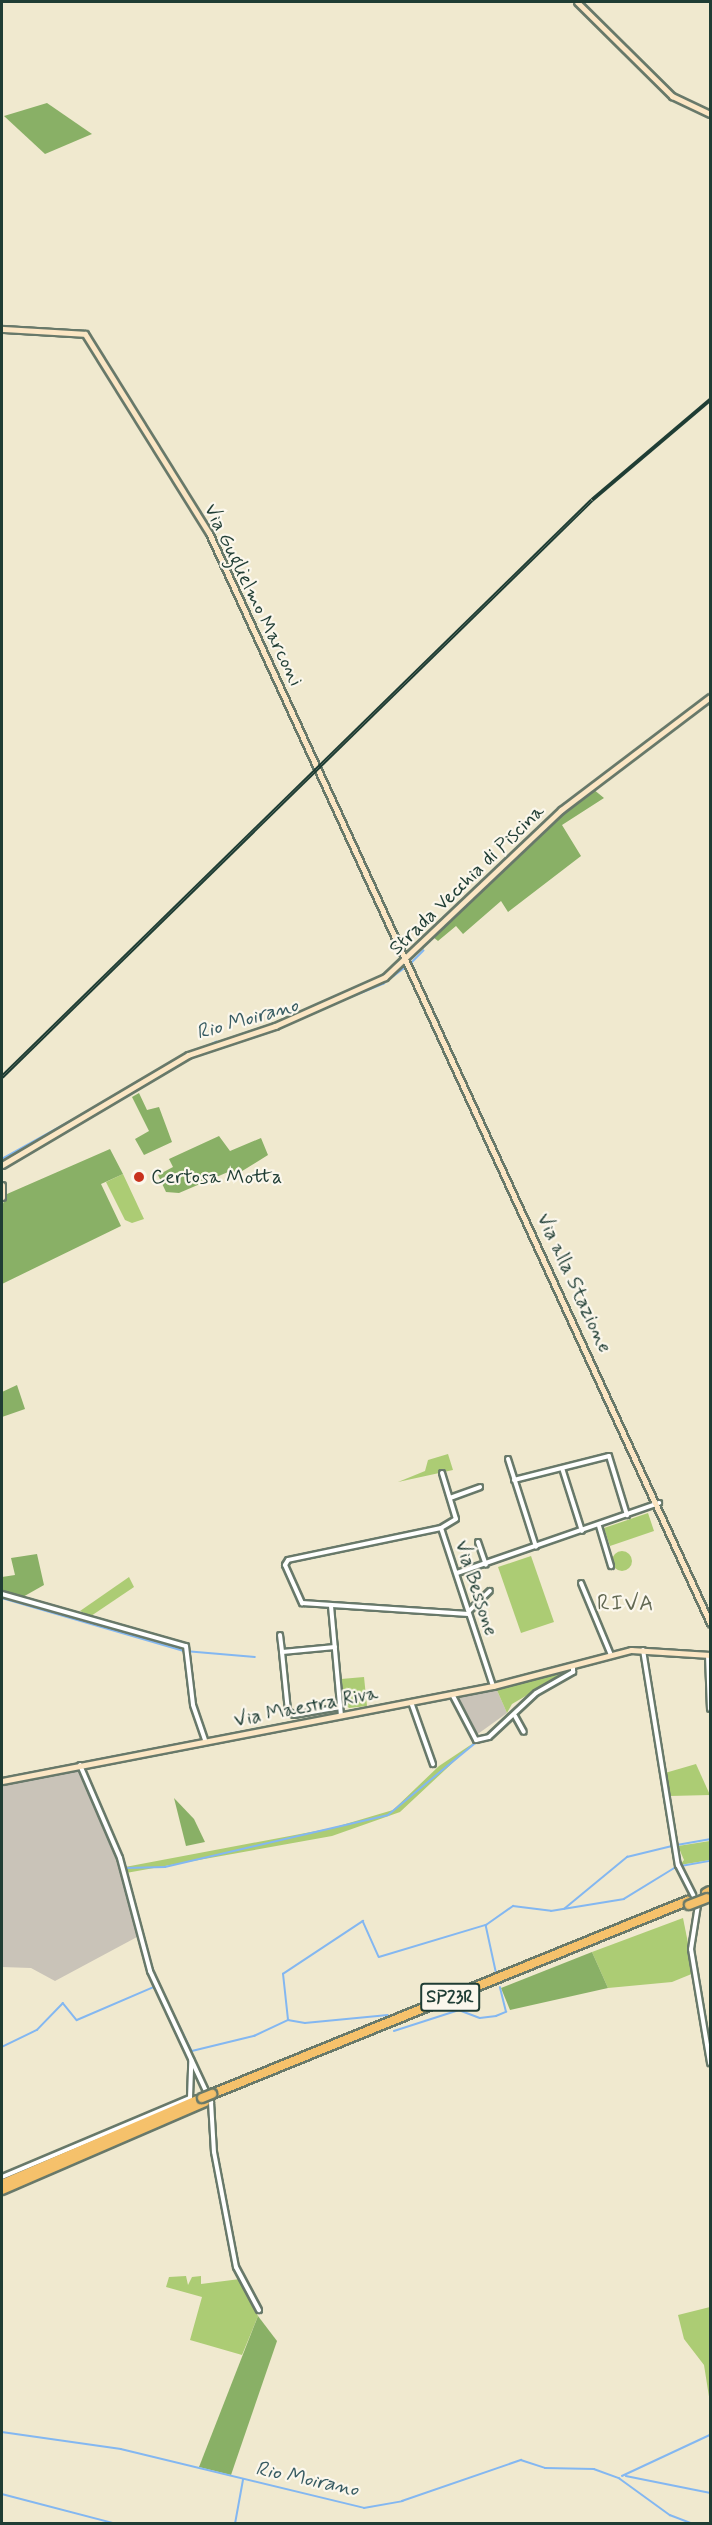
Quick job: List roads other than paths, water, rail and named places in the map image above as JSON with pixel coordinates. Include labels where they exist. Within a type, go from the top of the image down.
[{"type":"highway","name":"SP23R","points":[[2,2184],[708,1895]]},
{"type":"highway","name":"SP23R","points":[[2,2190],[203,2100]]},
{"type":"street","points":[[577,2],[672,96],[711,114]]},
{"type":"street","name":"Via Guglielmo Marconi","points":[[2,329],[74,329],[91,341],[219,550],[407,958]]},
{"type":"street","name":"Strada Vecchia di Piscina","points":[[2,1165],[180,1059],[217,1043],[275,1026],[359,990],[407,958],[561,810],[711,697]]},
{"type":"street","name":"Via alla Stazione","points":[[407,958],[659,1503],[711,1623]]},
{"type":"street","points":[[2,1185],[2,1197]]},
{"type":"street","points":[[514,1480],[609,1456],[627,1515]]},
{"type":"street","points":[[508,1460],[536,1548]]},
{"type":"street","points":[[562,1468],[582,1531]]},
{"type":"street","name":"Via Bessone","points":[[442,1473],[456,1521],[441,1528],[493,1686]]},
{"type":"street","points":[[450,1498],[480,1487]]},
{"type":"street","points":[[457,1573],[536,1548],[659,1503]]},
{"type":"street","points":[[599,1526],[611,1566]]},
{"type":"street","points":[[441,1528],[288,1560],[297,1600],[331,1606],[469,1613],[490,1591]]},
{"type":"street","points":[[478,1542],[486,1565]]},
{"type":"street","points":[[581,1583],[611,1656]]},
{"type":"street","points":[[2,1594],[186,1646],[189,1654],[193,1705],[206,1742]]},
{"type":"street","points":[[331,1606],[341,1716]]},
{"type":"street","points":[[280,1635],[288,1711],[294,1715],[340,1707]]},
{"type":"street","points":[[282,1652],[335,1647]]},
{"type":"street","points":[[643,1649],[678,1867],[692,1902],[691,1949],[711,2063]]},
{"type":"street","name":"Via Maestra Riva","points":[[2,1781],[493,1686],[643,1649],[710,1655]]},
{"type":"street","points":[[710,1655],[711,1709]]},
{"type":"street","name":"Via Maestra Riva","points":[[452,1694],[476,1740],[515,1716],[536,1693],[573,1672],[573,1667]]},
{"type":"street","points":[[411,1702],[433,1764]]},
{"type":"street","points":[[515,1716],[524,1732]]},
{"type":"street","points":[[80,1765],[120,1858],[150,1971],[211,2102],[214,2152],[236,2267],[259,2310]]},
{"type":"street","points":[[2,2177],[190,2098],[191,2060]]},
{"type":"waterway","name":"Rio Moirano","points":[[412,962],[423,951]]},
{"type":"waterway","name":"Rio Moirano","points":[[263,1033],[383,984],[407,966]]},
{"type":"waterway","name":"Rio Moirano","points":[[159,1070],[216,1042]]},
{"type":"waterway","name":"Rio Moirano","points":[[125,1089],[139,1081]]},
{"type":"waterway","name":"Rio Moirano","points":[[2,1159],[74,1119]]},
{"type":"waterway","points":[[2,1598],[185,1651],[255,1657]]},
{"type":"waterway","points":[[542,1692],[555,1685]]},
{"type":"waterway","points":[[490,1732],[523,1703]]},
{"type":"waterway","points":[[125,1868],[165,1867],[388,1815],[474,1744]]},
{"type":"waterway","points":[[677,1845],[710,1839]]},
{"type":"waterway","points":[[564,1909],[627,1857],[672,1846]]},
{"type":"waterway","points":[[681,1866],[710,1861]]},
{"type":"waterway","points":[[288,2020],[283,1974],[363,1921],[379,1957],[486,1925],[513,1906],[551,1911],[624,1899],[676,1867]]},
{"type":"waterway","points":[[486,1925],[496,1971]]},
{"type":"waterway","points":[[160,1986],[192,2051],[254,2036],[288,2020],[305,2023],[388,2015]]},
{"type":"waterway","points":[[2,2047],[37,2030],[63,2003],[77,2020],[154,1987]]},
{"type":"waterway","points":[[394,2031],[459,2010],[480,2018],[506,2012],[500,1988]]},
{"type":"waterway","name":"Rio Moirano","points":[[2,2432],[121,2449],[364,2508],[402,2501],[521,2460],[545,2468],[594,2469],[619,2478],[670,2515],[694,2524]]},
{"type":"waterway","points":[[622,2476],[710,2435]]},
{"type":"waterway","points":[[626,2476],[710,2493]]},
{"type":"waterway","points":[[235,2524],[243,2480]]},
{"type":"waterway","points":[[2,2494],[117,2524]]},
{"type":"railway","points":[[2,1077],[592,500],[710,400]]},
{"type":"place","name":"Certosa Motta","points":[[139,1177]]},
{"type":"district","name":"RIVA","points":[[626,1605]]}]
